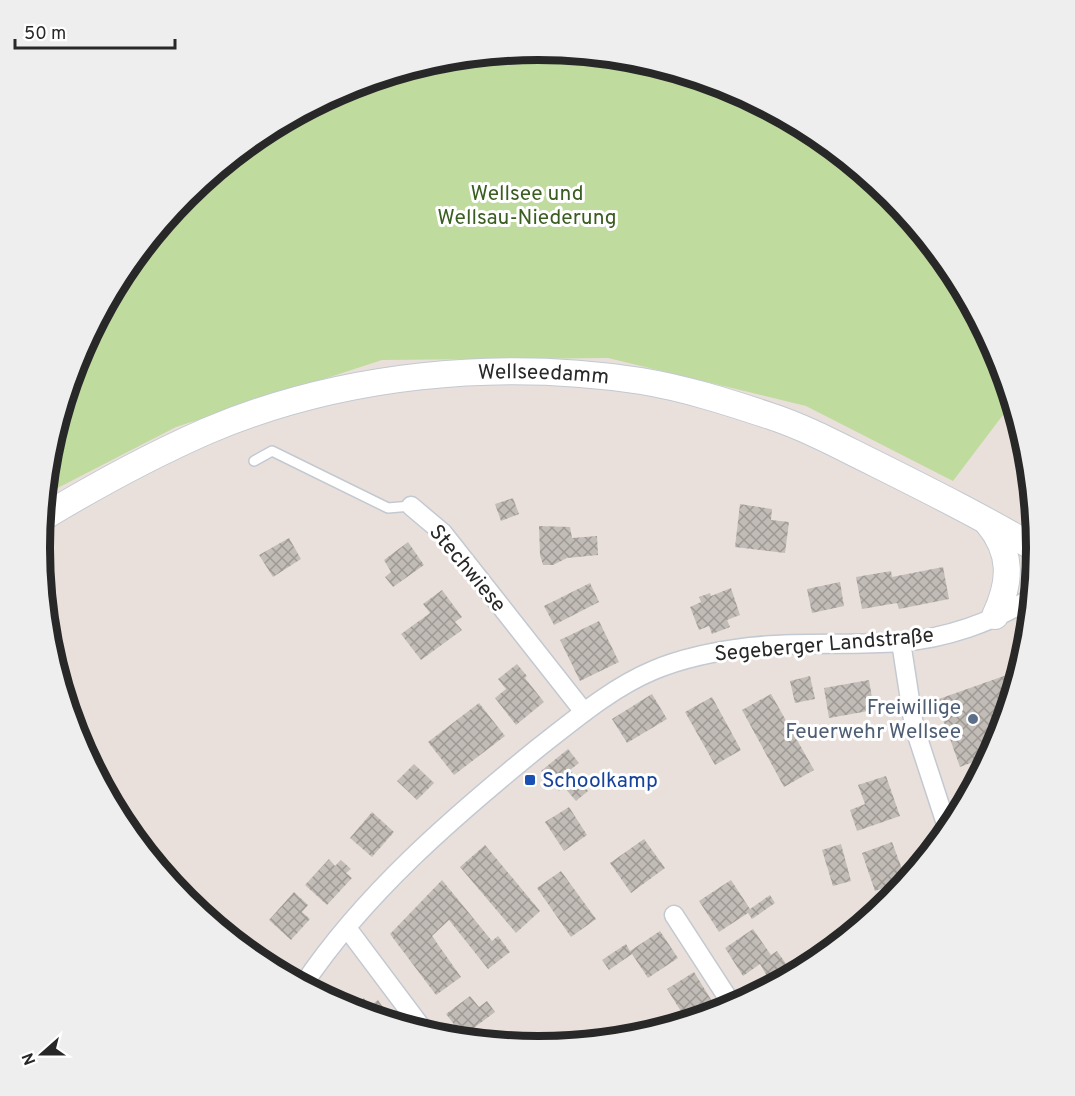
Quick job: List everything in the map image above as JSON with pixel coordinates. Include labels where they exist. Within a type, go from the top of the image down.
[{"type":"main road","name":"Wellseedamm","points":[[51,513],[133,466],[208,430],[319,395],[377,383],[435,376],[492,372],[567,372],[644,382],[722,401],[803,428],[983,518],[1026,543]]},
{"type":"main road","points":[[983,518],[995,532],[1002,547],[1008,572],[1007,588],[995,616]]},
{"type":"street","name":"Stechwiese","points":[[411,506],[443,533],[584,712]]},
{"type":"street","name":"Segeberger Landstraße","points":[[308,979],[347,928],[383,887],[482,794],[584,712],[653,670],[699,654],[752,646],[901,642],[966,629],[1022,603]]},
{"type":"street","points":[[901,642],[914,726],[944,818]]},
{"type":"street","points":[[674,915],[727,997]]},
{"type":"street","points":[[347,928],[416,1020]]},
{"type":"lane","name":"Stechwiese","points":[[254,461],[272,451],[388,508],[411,506]]},
{"type":"green space","name":"Wellsee und Wellsau-Niederung","points":[[538,60],[601,64],[633,69],[694,86],[724,97],[782,125],[835,161],[883,203],[925,251],[943,277],[975,332],[1000,391],[1006,411],[953,481],[806,406],[608,358],[382,360],[176,427],[53,490],[59,453],[75,391],[100,332],[115,304],[150,251],[192,203],[240,161],[266,142],[322,110],[351,97],[442,69],[506,61]]},
{"type":"building","points":[[513,498],[519,514],[501,521],[495,504]]},
{"type":"building","points":[[740,504],[772,509],[771,520],[789,522],[785,553],[735,547]]},
{"type":"building","points":[[539,526],[570,527],[572,538],[597,536],[598,555],[567,558],[553,565],[543,565],[540,555]]},
{"type":"building","points":[[289,538],[301,559],[273,577],[259,555]]},
{"type":"building","points":[[408,542],[424,565],[393,587],[385,577],[391,572],[384,560]]},
{"type":"building","points":[[943,567],[949,599],[899,609],[897,603],[862,609],[856,577],[891,571],[892,577]]},
{"type":"building","points":[[840,582],[844,606],[812,613],[807,589]]},
{"type":"building","points":[[590,583],[599,602],[554,625],[544,606]]},
{"type":"building","points":[[731,588],[740,615],[727,620],[730,627],[712,634],[709,626],[699,630],[690,607],[701,602],[699,597],[710,593],[711,596]]},
{"type":"building","points":[[442,590],[462,617],[455,622],[462,630],[421,660],[401,634],[430,613],[423,604]]},
{"type":"building","points":[[599,621],[619,662],[580,681],[560,640]]},
{"type":"building","points":[[517,664],[544,702],[516,725],[495,698],[506,689],[498,679]]},
{"type":"building","name":"Freiwillige Feuerwehr Wellsee","points":[[1009,674],[1000,705],[976,761],[960,767],[936,700]]},
{"type":"building","points":[[810,676],[815,699],[795,703],[790,681]]},
{"type":"building","points":[[869,680],[874,710],[829,718],[824,688]]},
{"type":"building","points":[[652,694],[667,719],[627,743],[612,719]]},
{"type":"building","points":[[771,694],[814,770],[784,787],[742,710]]},
{"type":"building","points":[[712,697],[741,750],[715,765],[685,712]]},
{"type":"building","points":[[479,703],[505,736],[454,775],[428,742]]},
{"type":"building","points":[[568,749],[579,763],[570,770],[588,791],[576,801],[564,787],[559,791],[541,771]]},
{"type":"building","points":[[414,764],[434,783],[417,800],[397,781]]},
{"type":"building","points":[[886,776],[900,816],[857,831],[850,810],[865,804],[858,785]]},
{"type":"building","points":[[569,807],[587,835],[564,851],[545,822]]},
{"type":"building","points":[[372,812],[394,832],[372,857],[350,838]]},
{"type":"building","points":[[644,839],[665,868],[631,893],[610,863]]},
{"type":"building","points":[[892,842],[903,871],[890,886],[875,891],[862,853]]},
{"type":"building","points":[[841,844],[851,881],[833,886],[822,850]]},
{"type":"building","points":[[485,845],[540,911],[516,933],[460,867]]},
{"type":"building","points":[[329,859],[335,866],[341,860],[351,869],[346,873],[352,878],[327,905],[305,885]]},
{"type":"building","points":[[561,871],[596,919],[571,937],[537,888]]},
{"type":"building","points":[[442,880],[492,941],[498,936],[510,952],[488,969],[449,920],[432,936],[461,977],[436,995],[390,934]]},
{"type":"building","points":[[731,880],[750,909],[770,895],[775,903],[752,919],[748,913],[719,932],[699,901]]},
{"type":"building","points":[[294,892],[308,905],[302,912],[310,919],[291,940],[269,920]]},
{"type":"building","points":[[753,929],[771,955],[777,951],[788,967],[768,978],[760,964],[743,976],[725,948]]},
{"type":"building","points":[[660,931],[678,958],[648,978],[632,954],[609,970],[602,960],[626,944],[630,951]]},
{"type":"building","points":[[694,972],[713,1003],[682,1014],[667,989]]},
{"type":"building","points":[[470,996],[479,1007],[487,1001],[495,1012],[469,1031],[458,1029],[446,1014]]},
{"type":"building","points":[[364,998],[370,1006],[359,1002]]},
{"type":"building","points":[[378,1000],[386,1012],[370,1006]]},
{"type":"place","name":"Freiwillige Feuerwehr Wellsee","points":[[973,719]]},
{"type":"place","name":"Schoolkamp","points":[[530,780]]}]
